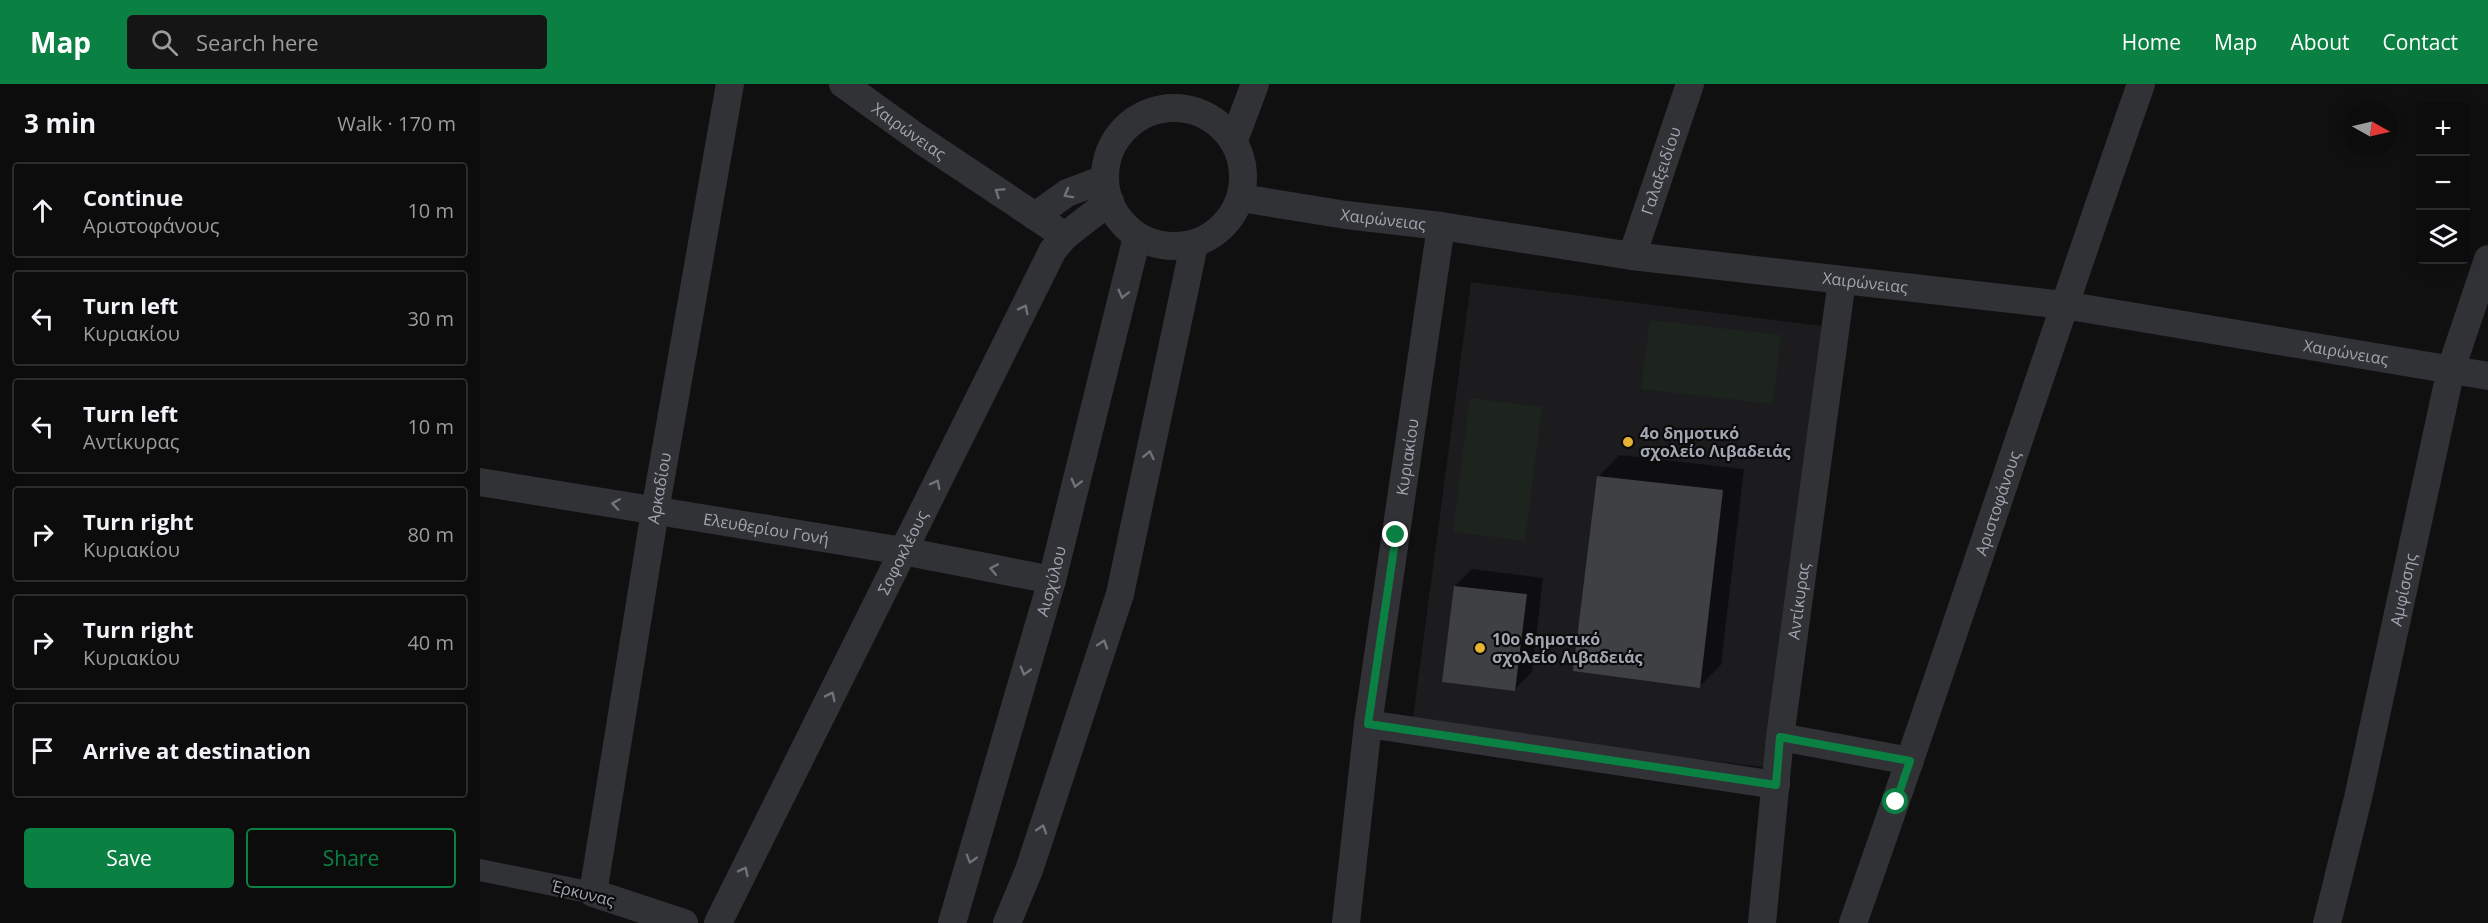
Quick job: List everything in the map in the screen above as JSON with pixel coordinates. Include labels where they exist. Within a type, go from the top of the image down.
[{"type":"street","name":"Αρκαδίου","points":[[593,893],[655,511],[730,84]]},
{"type":"street","name":"Χαιρώνειας","points":[[843,84],[921,140],[1065,236]]},
{"type":"street","points":[[1234,140],[1255,84]]},
{"type":"street","name":"Γαλαξειδίου","points":[[1632,256],[1690,84]]},
{"type":"street","name":"Αριστοφάνους","points":[[1853,923],[2141,84]]},
{"type":"street","points":[[1189,96],[1234,140],[1244,168],[1241,198],[1231,218],[1215,234],[1194,245],[1165,247],[1137,237],[1114,215],[1107,190],[1108,153],[1125,126],[1153,110],[1189,96]]},
{"type":"street","points":[[1035,216],[1068,193],[1107,190]]},
{"type":"street","name":"Σοφοκλέους","points":[[718,923],[1053,250],[1107,190]]},
{"type":"street","name":"Χαιρώνειας","points":[[1241,198],[1632,256],[2064,305],[2488,376]]},
{"type":"street","name":"Κυριακίου","points":[[1346,923],[1368,724],[1442,226]]},
{"type":"street","name":"Αισχύλου","points":[[952,923],[1052,580],[1137,237]]},
{"type":"street","points":[[1007,923],[1029,870],[1120,594],[1194,245]]},
{"type":"street","name":"Αμφίσσης","points":[[2327,923],[2358,798],[2451,369],[2488,258]]},
{"type":"street","name":"Αντίκυρας","points":[[1762,923],[1780,737],[1842,280]]},
{"type":"street","name":"Ελευθερίου Γονή","points":[[480,482],[903,551],[1052,580]]},
{"type":"street","points":[[1368,724],[1776,785]]},
{"type":"street","points":[[1780,737],[1910,761]]},
{"type":"street","name":"Έρκυνας","points":[[480,870],[593,893],[684,923]]},
{"type":"shaded area","name":"4ο δημοτικό σχολείο Λιβαδειάς","points":[[1471,282],[1822,326],[1763,767],[1412,725]]},
{"type":"shaded area","points":[[1650,320],[1781,335],[1773,404],[1641,389]]},
{"type":"shaded area","points":[[1470,398],[1542,407],[1525,541],[1453,532]]},
{"type":"building","points":[[1597,476],[1723,490],[1700,688],[1573,671]]},
{"type":"building","points":[[1454,586],[1527,594],[1515,691],[1442,682]]},
{"type":"place","name":"4ο δημοτικό σχολείο Λιβαδειάς","points":[[1628,442]]},
{"type":"place","name":"10ο δημοτικό σχολείο Λιβαδειάς","points":[[1480,648]]},
{"type":"route","points":[[1396,535],[1368,724],[1776,785],[1780,737],[1910,761],[1896,802]]}]
